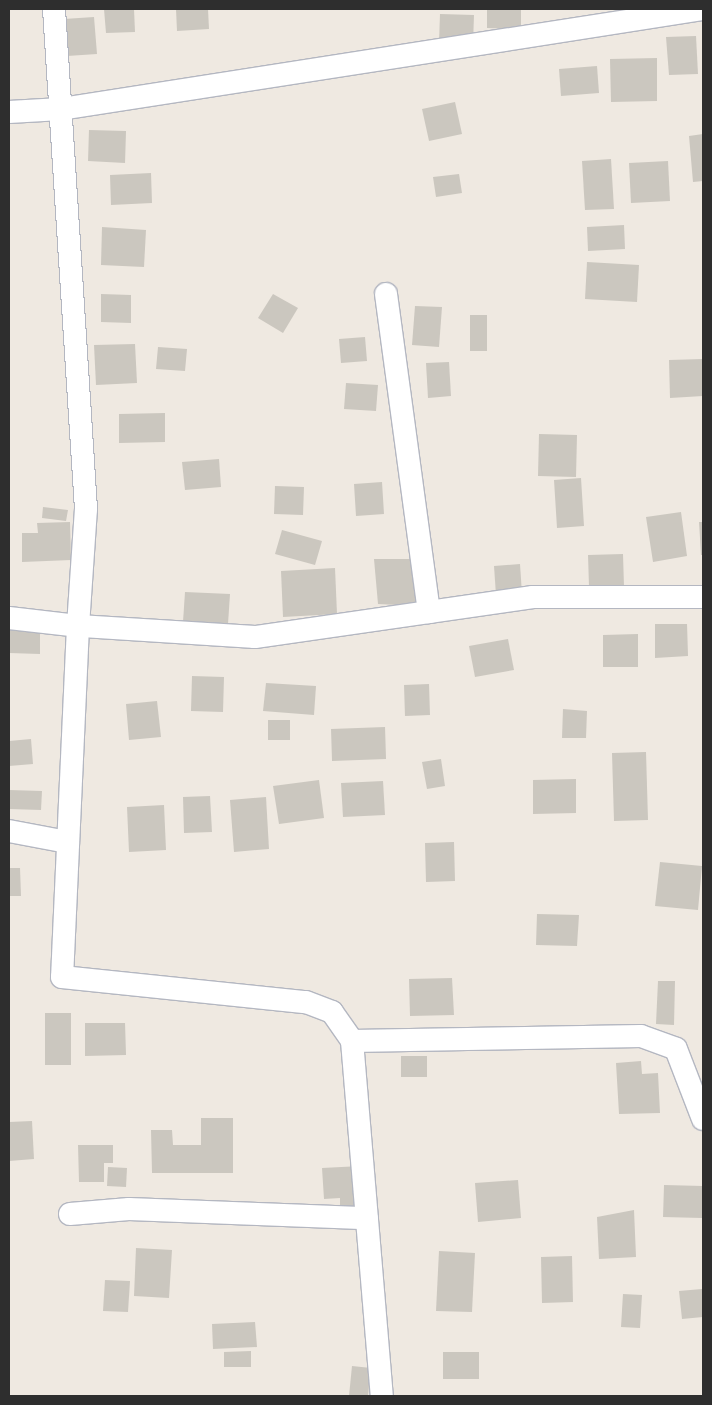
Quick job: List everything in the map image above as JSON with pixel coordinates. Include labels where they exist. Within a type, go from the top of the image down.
[{"type":"street","points":[[54,9],[86,509],[78,626],[62,977],[306,1002],[332,1012],[352,1041],[382,1396]]},
{"type":"street","points":[[9,112],[61,109],[703,9]]},
{"type":"street","points":[[386,294],[429,612]]},
{"type":"street","points":[[9,618],[78,626],[255,637],[533,597],[703,597]]},
{"type":"street","points":[[9,831],[67,842]]},
{"type":"street","points":[[352,1041],[641,1036],[676,1049],[703,1119]]},
{"type":"street","points":[[70,1214],[129,1209],[366,1218]]},
{"type":"building","points":[[104,9],[134,9],[135,32],[106,33]]},
{"type":"building","points":[[176,9],[208,9],[209,29],[177,31]]},
{"type":"building","points":[[487,9],[521,9],[521,29],[487,28]]},
{"type":"building","points":[[440,14],[474,15],[473,44],[439,43]]},
{"type":"building","points":[[94,17],[97,54],[67,56],[64,19]]},
{"type":"building","points":[[696,36],[698,74],[669,75],[666,37]]},
{"type":"building","points":[[657,58],[657,101],[611,102],[610,59]]},
{"type":"building","points":[[597,66],[599,93],[561,96],[559,69]]},
{"type":"building","points":[[455,102],[462,134],[429,141],[422,109]]},
{"type":"building","points":[[89,130],[126,131],[125,163],[88,161]]},
{"type":"building","points":[[703,134],[703,181],[693,182],[689,136]]},
{"type":"building","points":[[611,159],[614,209],[585,210],[582,161]]},
{"type":"building","points":[[668,161],[670,201],[631,203],[629,163]]},
{"type":"building","points":[[151,173],[152,203],[111,205],[110,175]]},
{"type":"building","points":[[459,174],[462,193],[436,197],[433,177]]},
{"type":"building","points":[[624,225],[625,249],[588,251],[587,227]]},
{"type":"building","points":[[102,227],[146,230],[144,267],[101,265]]},
{"type":"building","points":[[587,262],[639,265],[637,302],[585,299]]},
{"type":"building","points":[[101,294],[131,295],[131,323],[101,322]]},
{"type":"building","points":[[273,294],[298,308],[283,333],[258,318]]},
{"type":"building","points":[[415,306],[442,307],[439,347],[412,345]]},
{"type":"building","points":[[470,315],[487,315],[487,351],[470,351]]},
{"type":"building","points":[[365,337],[367,361],[341,363],[339,339]]},
{"type":"building","points":[[135,344],[137,383],[96,385],[94,345]]},
{"type":"building","points":[[158,347],[187,349],[185,371],[156,369]]},
{"type":"building","points":[[703,359],[703,396],[670,398],[669,360]]},
{"type":"building","points":[[449,362],[451,396],[428,398],[426,363]]},
{"type":"building","points":[[346,383],[378,385],[376,411],[344,409]]},
{"type":"building","points":[[165,413],[165,442],[119,443],[119,414]]},
{"type":"building","points":[[539,434],[577,435],[576,477],[538,476]]},
{"type":"building","points":[[219,459],[221,487],[185,490],[182,462]]},
{"type":"building","points":[[581,478],[584,526],[557,528],[554,480]]},
{"type":"building","points":[[382,482],[384,514],[356,516],[354,484]]},
{"type":"building","points":[[275,486],[304,487],[303,515],[274,514]]},
{"type":"building","points":[[43,507],[68,510],[66,521],[42,518]]},
{"type":"building","points":[[681,512],[687,556],[653,562],[646,517]]},
{"type":"building","points":[[70,522],[71,560],[22,562],[22,533],[38,533],[37,523]]},
{"type":"building","points":[[699,522],[703,522],[703,555],[701,555]]},
{"type":"building","points":[[282,530],[322,541],[315,565],[275,554]]},
{"type":"building","points":[[623,554],[624,587],[589,587],[588,555]]},
{"type":"building","points":[[374,559],[418,559],[418,606],[378,604]]},
{"type":"building","points":[[520,564],[522,594],[496,595],[494,566]]},
{"type":"building","points":[[335,568],[337,614],[283,617],[281,571]]},
{"type":"building","points":[[185,592],[230,594],[228,624],[183,622]]},
{"type":"building","points":[[655,624],[687,624],[688,656],[655,658]]},
{"type":"building","points":[[9,629],[40,630],[40,654],[9,653]]},
{"type":"building","points":[[638,634],[638,667],[603,667],[603,635]]},
{"type":"building","points":[[508,639],[514,670],[475,677],[469,646]]},
{"type":"building","points":[[192,676],[224,677],[223,712],[191,711]]},
{"type":"building","points":[[266,683],[316,686],[314,715],[263,711]]},
{"type":"building","points":[[429,684],[430,715],[405,716],[404,685]]},
{"type":"building","points":[[157,701],[161,737],[129,740],[126,704]]},
{"type":"building","points":[[563,709],[587,711],[586,738],[562,738]]},
{"type":"building","points":[[268,720],[290,720],[290,740],[268,740]]},
{"type":"building","points":[[385,727],[386,759],[332,761],[331,729]]},
{"type":"building","points":[[31,739],[33,764],[9,766],[9,741]]},
{"type":"building","points":[[646,752],[648,820],[614,821],[612,753]]},
{"type":"building","points":[[441,759],[445,786],[427,789],[422,762]]},
{"type":"building","points":[[576,779],[576,813],[533,814],[533,780]]},
{"type":"building","points":[[319,780],[324,818],[279,824],[273,786]]},
{"type":"building","points":[[383,781],[385,815],[343,817],[341,783]]},
{"type":"building","points":[[9,790],[42,791],[41,810],[9,809]]},
{"type":"building","points":[[210,796],[212,832],[184,833],[183,797]]},
{"type":"building","points":[[266,797],[269,849],[234,852],[230,800]]},
{"type":"building","points":[[164,805],[166,850],[129,852],[127,807]]},
{"type":"building","points":[[454,842],[455,881],[426,882],[425,843]]},
{"type":"building","points":[[660,862],[702,866],[698,910],[655,906]]},
{"type":"building","points":[[9,868],[20,868],[21,896],[9,896]]},
{"type":"building","points":[[537,914],[579,915],[577,946],[536,945]]},
{"type":"building","points":[[452,978],[454,1015],[410,1016],[409,979]]},
{"type":"building","points":[[658,981],[675,981],[674,1025],[656,1024]]},
{"type":"building","points":[[45,1013],[71,1013],[71,1065],[45,1065]]},
{"type":"building","points":[[85,1023],[125,1023],[126,1055],[85,1056]]},
{"type":"building","points":[[401,1056],[427,1056],[427,1077],[401,1077]]},
{"type":"building","points":[[641,1061],[642,1074],[658,1073],[660,1113],[619,1114],[616,1063]]},
{"type":"building","points":[[201,1118],[233,1118],[233,1173],[152,1173],[151,1130],[172,1130],[173,1145],[201,1145]]},
{"type":"building","points":[[32,1121],[34,1159],[9,1161],[9,1122]]},
{"type":"building","points":[[78,1145],[113,1145],[113,1163],[104,1163],[104,1182],[79,1182]]},
{"type":"building","points":[[361,1166],[364,1210],[340,1211],[340,1198],[324,1199],[322,1168]]},
{"type":"building","points":[[108,1167],[127,1168],[126,1187],[107,1186]]},
{"type":"building","points":[[518,1180],[521,1218],[478,1222],[475,1183]]},
{"type":"building","points":[[664,1185],[703,1186],[702,1218],[663,1217]]},
{"type":"building","points":[[634,1210],[636,1257],[599,1259],[597,1217]]},
{"type":"building","points":[[136,1248],[172,1250],[169,1298],[134,1296]]},
{"type":"building","points":[[439,1251],[475,1253],[472,1312],[436,1311]]},
{"type":"building","points":[[572,1256],[573,1302],[542,1303],[541,1257]]},
{"type":"building","points":[[105,1280],[130,1281],[128,1312],[103,1311]]},
{"type":"building","points":[[702,1289],[703,1317],[682,1319],[679,1291]]},
{"type":"building","points":[[623,1294],[642,1295],[640,1328],[621,1327]]},
{"type":"building","points":[[255,1322],[257,1347],[213,1349],[212,1324]]},
{"type":"building","points":[[251,1351],[251,1367],[224,1367],[224,1352]]},
{"type":"building","points":[[443,1352],[479,1352],[479,1379],[443,1379]]},
{"type":"building","points":[[352,1366],[371,1368],[368,1396],[349,1396]]}]
